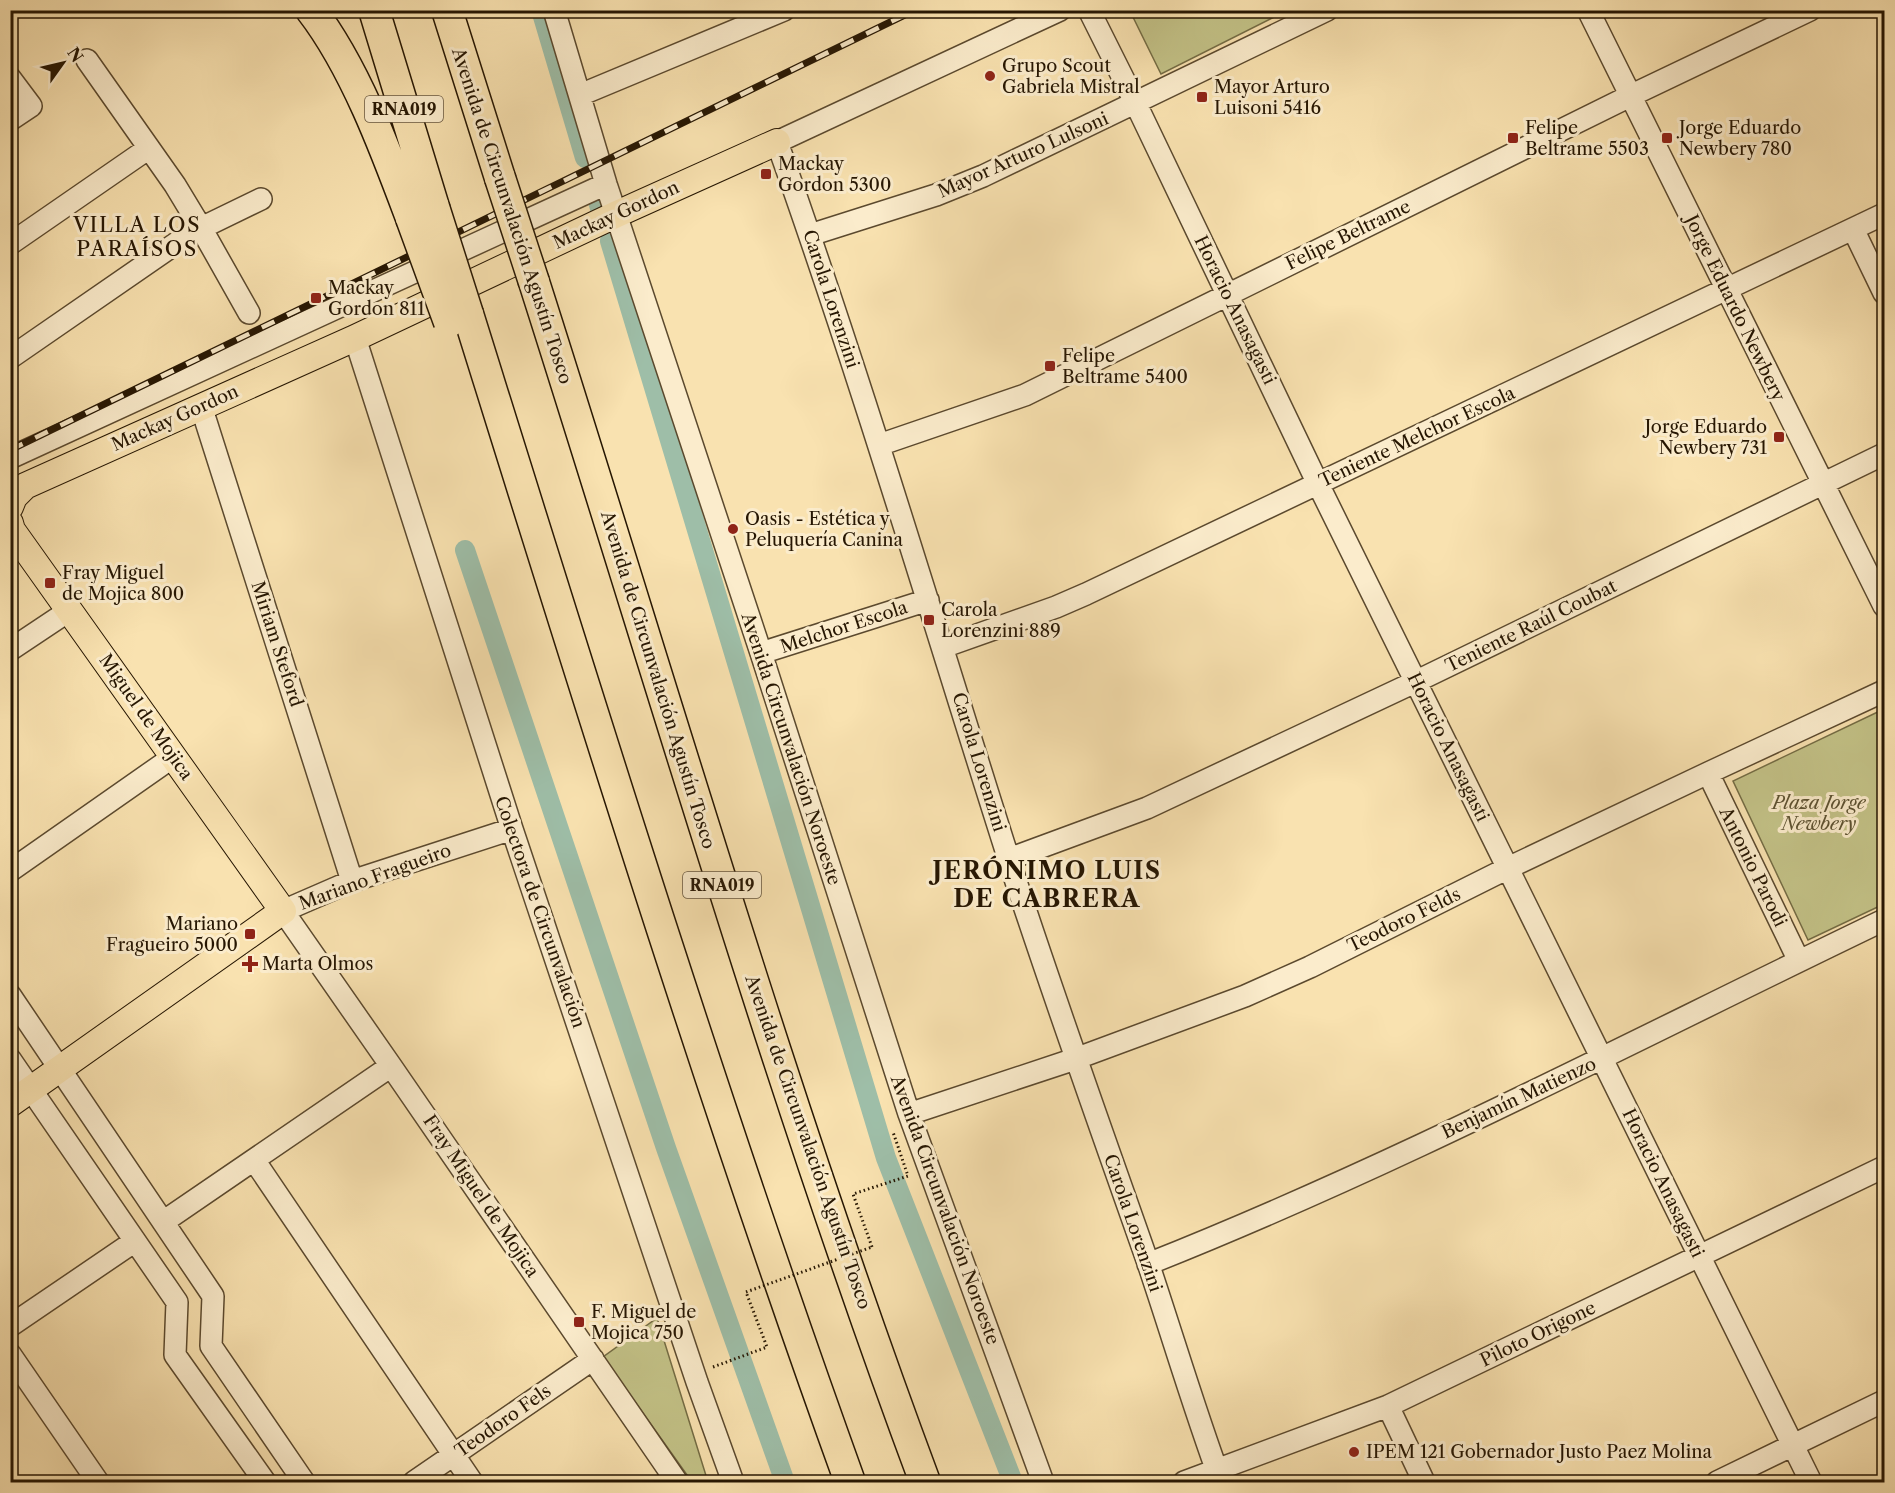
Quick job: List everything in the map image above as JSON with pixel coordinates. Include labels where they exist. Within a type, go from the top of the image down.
[{"type":"highway","points":[[311,10],[330,38],[423,212]]},
{"type":"highway","name":"RNA019","points":[[374,10],[423,212],[566,624],[642,869],[750,1198],[850,1482]]},
{"type":"highway","name":"Avenida de Circunvalación Agustín Tosco","points":[[447,10],[758,998],[924,1477]]},
{"type":"main road","name":"Mackay Gordon","points":[[12,501],[25,486],[355,338],[777,141]]},
{"type":"main road","name":"Miguel de Mojica","points":[[10,523],[12,530],[283,911]]},
{"type":"main road","name":"Mariano Fragueiro","points":[[10,1104],[283,911]]},
{"type":"street","name":"Avenida Circunvalación Noroeste","points":[[554,10],[606,184],[909,1114],[1043,1482]]},
{"type":"street","points":[[580,94],[784,10]]},
{"type":"street","name":"Mackay Gordon","points":[[777,141],[1060,10]]},
{"type":"street","name":"Horacio Anasagasti","points":[[1089,10],[1318,484],[1810,1482]]},
{"type":"street","name":"Mayor Arturo Lulsoni","points":[[810,235],[936,195],[983,176],[1327,10]]},
{"type":"street","name":"Jorge Eduardo Newbery","points":[[1588,10],[1884,606]]},
{"type":"street","name":"Felipe Beltrame","points":[[879,445],[1025,395],[1630,96],[1810,10]]},
{"type":"street","points":[[87,60],[149,147],[201,228],[249,313]]},
{"type":"street","points":[[10,78],[31,106],[10,120]]},
{"type":"street","name":"Carola Lorenzini","points":[[777,141],[879,445],[1009,859],[1075,1059],[1148,1264],[1219,1476]]},
{"type":"street","points":[[10,244],[149,147]]},
{"type":"street","points":[[10,458],[606,184]]},
{"type":"street","points":[[10,358],[191,233],[261,199]]},
{"type":"street","name":"Teniente Melchor Escola","points":[[943,647],[1056,607],[1884,214]]},
{"type":"street","points":[[1854,229],[1884,293]]},
{"type":"street","name":"Colectora de Circunvalación","points":[[355,338],[512,829],[733,1482]]},
{"type":"street","name":"Miriam Steford","points":[[201,406],[352,881]]},
{"type":"street","name":"Teniente Raúl Coubat","points":[[1009,859],[1147,808],[1415,682],[1884,454]]},
{"type":"street","name":"Melchor Escola","points":[[760,654],[928,600]]},
{"type":"street","points":[[10,650],[70,610]]},
{"type":"street","name":"Teodoro Felds","points":[[909,1114],[1075,1059],[1220,1005],[1310,967],[1508,868],[1884,691]]},
{"type":"street","points":[[10,871],[173,756]]},
{"type":"street","name":"Antonio Parodi","points":[[1708,773],[1798,961]]},
{"type":"street","name":"Mariano Fragueiro","points":[[283,911],[352,881],[512,829]]},
{"type":"street","name":"Fray Miguel de Mojica","points":[[283,911],[677,1482]]},
{"type":"street","name":"Benjamín Matienzo","points":[[1148,1264],[1264,1217],[1602,1059],[1884,920]]},
{"type":"street","points":[[10,995],[213,1296],[212,1346],[304,1482]]},
{"type":"street","points":[[10,1059],[177,1302],[175,1355],[265,1482]]},
{"type":"street","points":[[163,1222],[391,1066]]},
{"type":"street","points":[[254,1160],[472,1482]]},
{"type":"street","name":"Piloto Origone","points":[[1184,1482],[1219,1476],[1388,1406],[1884,1167]]},
{"type":"street","points":[[10,1326],[135,1241]]},
{"type":"street","points":[[10,1354],[98,1482]]},
{"type":"street","name":"Teodoro Fels","points":[[414,1482],[593,1359]]},
{"type":"street","points":[[1717,1482],[1884,1401]]},
{"type":"street","points":[[1388,1406],[1424,1482]]},
{"type":"path","points":[[710,1357],[713,1367],[767,1347],[746,1292],[872,1247],[853,1194],[908,1176],[893,1132]]},
{"type":"green space","points":[[1130,11],[1286,11],[1161,74]]},
{"type":"green space","name":"Plaza Jorge Newbery","points":[[1884,709],[1884,904],[1808,940],[1733,781]]},
{"type":"green space","points":[[657,1318],[708,1482],[692,1482],[603,1357]]},
{"type":"waterway","points":[[541,10],[585,158]]},
{"type":"waterway","points":[[598,201],[601,212]]},
{"type":"waterway","points":[[610,241],[886,1158],[1013,1482]]},
{"type":"waterway","points":[[465,550],[666,1148],[785,1482]]},
{"type":"railway","points":[[10,450],[915,10]]},
{"type":"place","name":"Grupo Scout Gabriela Mistral","points":[[990,76]]},
{"type":"place","name":"Mayor Arturo Luisoni 5416","points":[[1202,97]]},
{"type":"place","name":"Felipe Beltrame 5503","points":[[1513,138]]},
{"type":"place","name":"Jorge Eduardo Newbery 780","points":[[1667,138]]},
{"type":"place","name":"Mackay Gordon 5300","points":[[766,174]]},
{"type":"place","name":"Mackay Gordon 811","points":[[316,298]]},
{"type":"place","name":"Felipe Beltrame 5400","points":[[1050,366]]},
{"type":"place","name":"Jorge Eduardo Newbery 731","points":[[1779,437]]},
{"type":"place","name":"Oasis - Estética y Peluquería Canina","points":[[733,529]]},
{"type":"place","name":"Fray Miguel de Mojica 800","points":[[50,583]]},
{"type":"place","name":"Carola Lorenzini 889","points":[[929,620]]},
{"type":"place","name":"Mariano Fragueiro 5000","points":[[250,934]]},
{"type":"place","name":"Marta Olmos","points":[[250,964]]},
{"type":"place","name":"F. Miguel de Mojica 750","points":[[579,1322]]},
{"type":"place","name":"IPEM 121 Gobernador Justo Paez Molina","points":[[1354,1452]]},
{"type":"district","name":"VILLA LOS PARAÍSOS","points":[[137,237]]},
{"type":"district","name":"JERÓNIMO LUIS DE CABRERA","points":[[1047,885]]}]
